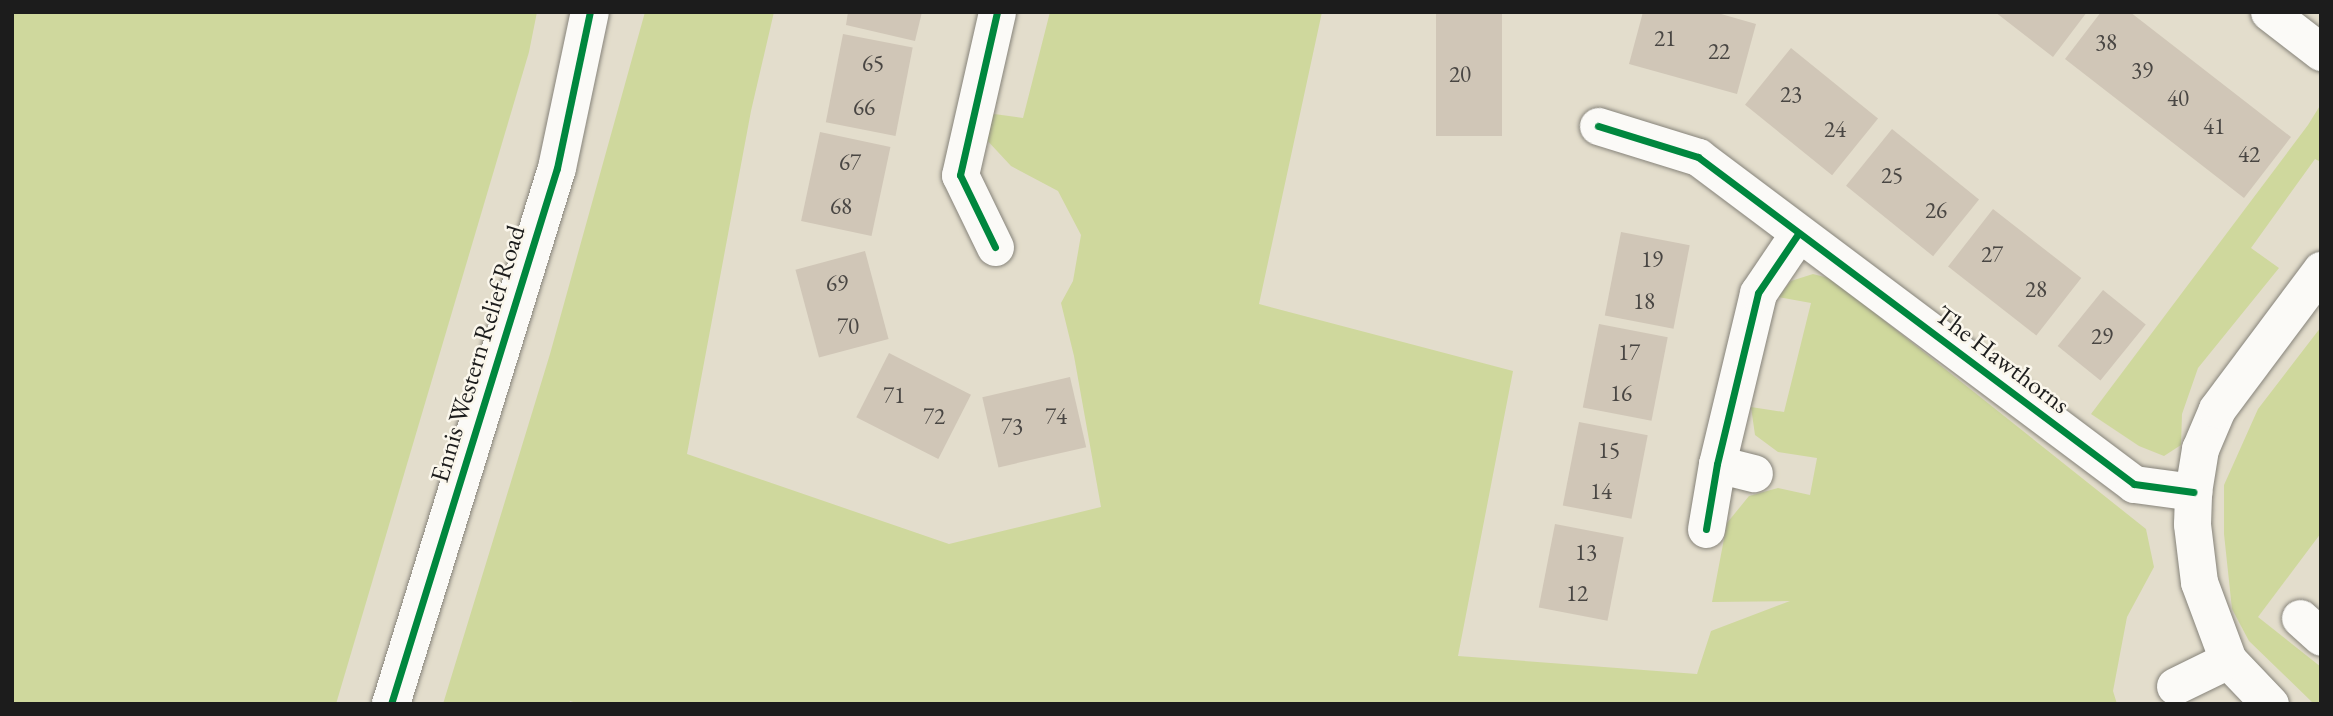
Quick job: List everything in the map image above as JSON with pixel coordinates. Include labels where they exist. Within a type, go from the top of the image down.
[{"type":"main road","name":"Ennis Western Relief Road","points":[[391,704],[557,168],[590,12]]},
{"type":"street","points":[[995,247],[960,175],[997,12]]},
{"type":"street","points":[[2269,12],[2321,52]]},
{"type":"street","name":"The Hawthorns","points":[[1598,126],[1698,157],[2134,484],[2193,492]]},
{"type":"street","points":[[1706,529],[1717,464],[1758,293],[1798,234]]},
{"type":"street","points":[[2270,704],[2228,660],[2199,582],[2192,524],[2193,492],[2200,449],[2217,409],[2321,270]]},
{"type":"street","points":[[1717,464],[1754,473]]},
{"type":"street","points":[[2175,686],[2228,660]]},
{"type":"green space","points":[[12,12],[537,12],[529,52],[336,704],[12,704]]},
{"type":"green space","points":[[645,12],[774,12],[751,111],[687,454],[949,544],[1101,507],[1074,356],[1061,303],[1073,281],[1081,235],[1058,191],[1011,166],[984,137],[987,113],[1023,118],[1050,12],[1322,12],[1259,304],[1513,371],[1458,656],[1697,674],[1711,631],[1790,601],[1712,602],[1727,523],[1749,496],[1778,488],[1810,495],[1817,458],[1778,452],[1755,435],[1751,407],[1784,412],[1811,303],[1778,297],[1791,281],[1813,274],[1832,279],[2146,529],[2154,567],[2127,617],[2113,691],[2117,704],[580,704],[570,701],[569,704],[443,704],[550,354]]},
{"type":"green space","points":[[2321,104],[2321,162],[2315,159],[2251,248],[2279,268],[2198,368],[2182,414],[2181,445],[2164,456],[2139,446],[2091,414]]},
{"type":"green space","points":[[2321,327],[2321,533],[2258,617],[2321,667],[2321,704],[2314,704],[2249,641],[2232,609],[2224,534],[2224,485],[2258,409]]},
{"type":"building","points":[[848,12],[922,12],[915,41],[846,25]]},
{"type":"building","points":[[1436,12],[1502,12],[1502,136],[1436,136]]},
{"type":"building","points":[[1643,12],[1714,12],[1756,24],[1737,94],[1629,64]]},
{"type":"building","points":[[1995,12],[2087,12],[2053,57]]},
{"type":"building","points":[[2101,12],[2130,12],[2291,137],[2244,198],[2065,59]]},
{"type":"building","points":[[843,34],[913,48],[896,136],[826,122]]},
{"type":"building","points":[[1791,48],[1878,118],[1832,175],[1745,105]]},
{"type":"building","points":[[1892,129],[1979,199],[1933,256],[1846,186]]},
{"type":"building","points":[[820,132],[890,147],[872,236],[801,221]]},
{"type":"building","points":[[1993,209],[2081,278],[2036,335],[1948,267]]},
{"type":"building","points":[[1621,232],[1690,245],[1673,329],[1605,315]]},
{"type":"building","points":[[865,251],[889,339],[819,358],[795,270]]},
{"type":"building","points":[[2103,290],[2146,325],[2100,381],[2058,346]]},
{"type":"building","points":[[1599,324],[1668,337],[1651,421],[1583,407]]},
{"type":"building","points":[[889,353],[971,395],[938,459],[856,417]]},
{"type":"building","points":[[1070,377],[1086,447],[999,467],[982,397]]},
{"type":"building","points":[[1579,422],[1648,435],[1631,519],[1563,505]]},
{"type":"building","points":[[1555,524],[1624,537],[1607,621],[1539,607]]},
{"type":"cycle path","points":[[391,704],[557,168],[590,12]]},
{"type":"cycle path","points":[[995,247],[960,175],[997,12]]},
{"type":"cycle path","points":[[1598,126],[1698,157],[2134,484],[2193,492]]},
{"type":"cycle path","points":[[1706,529],[1717,464],[1758,293],[1798,234]]}]
